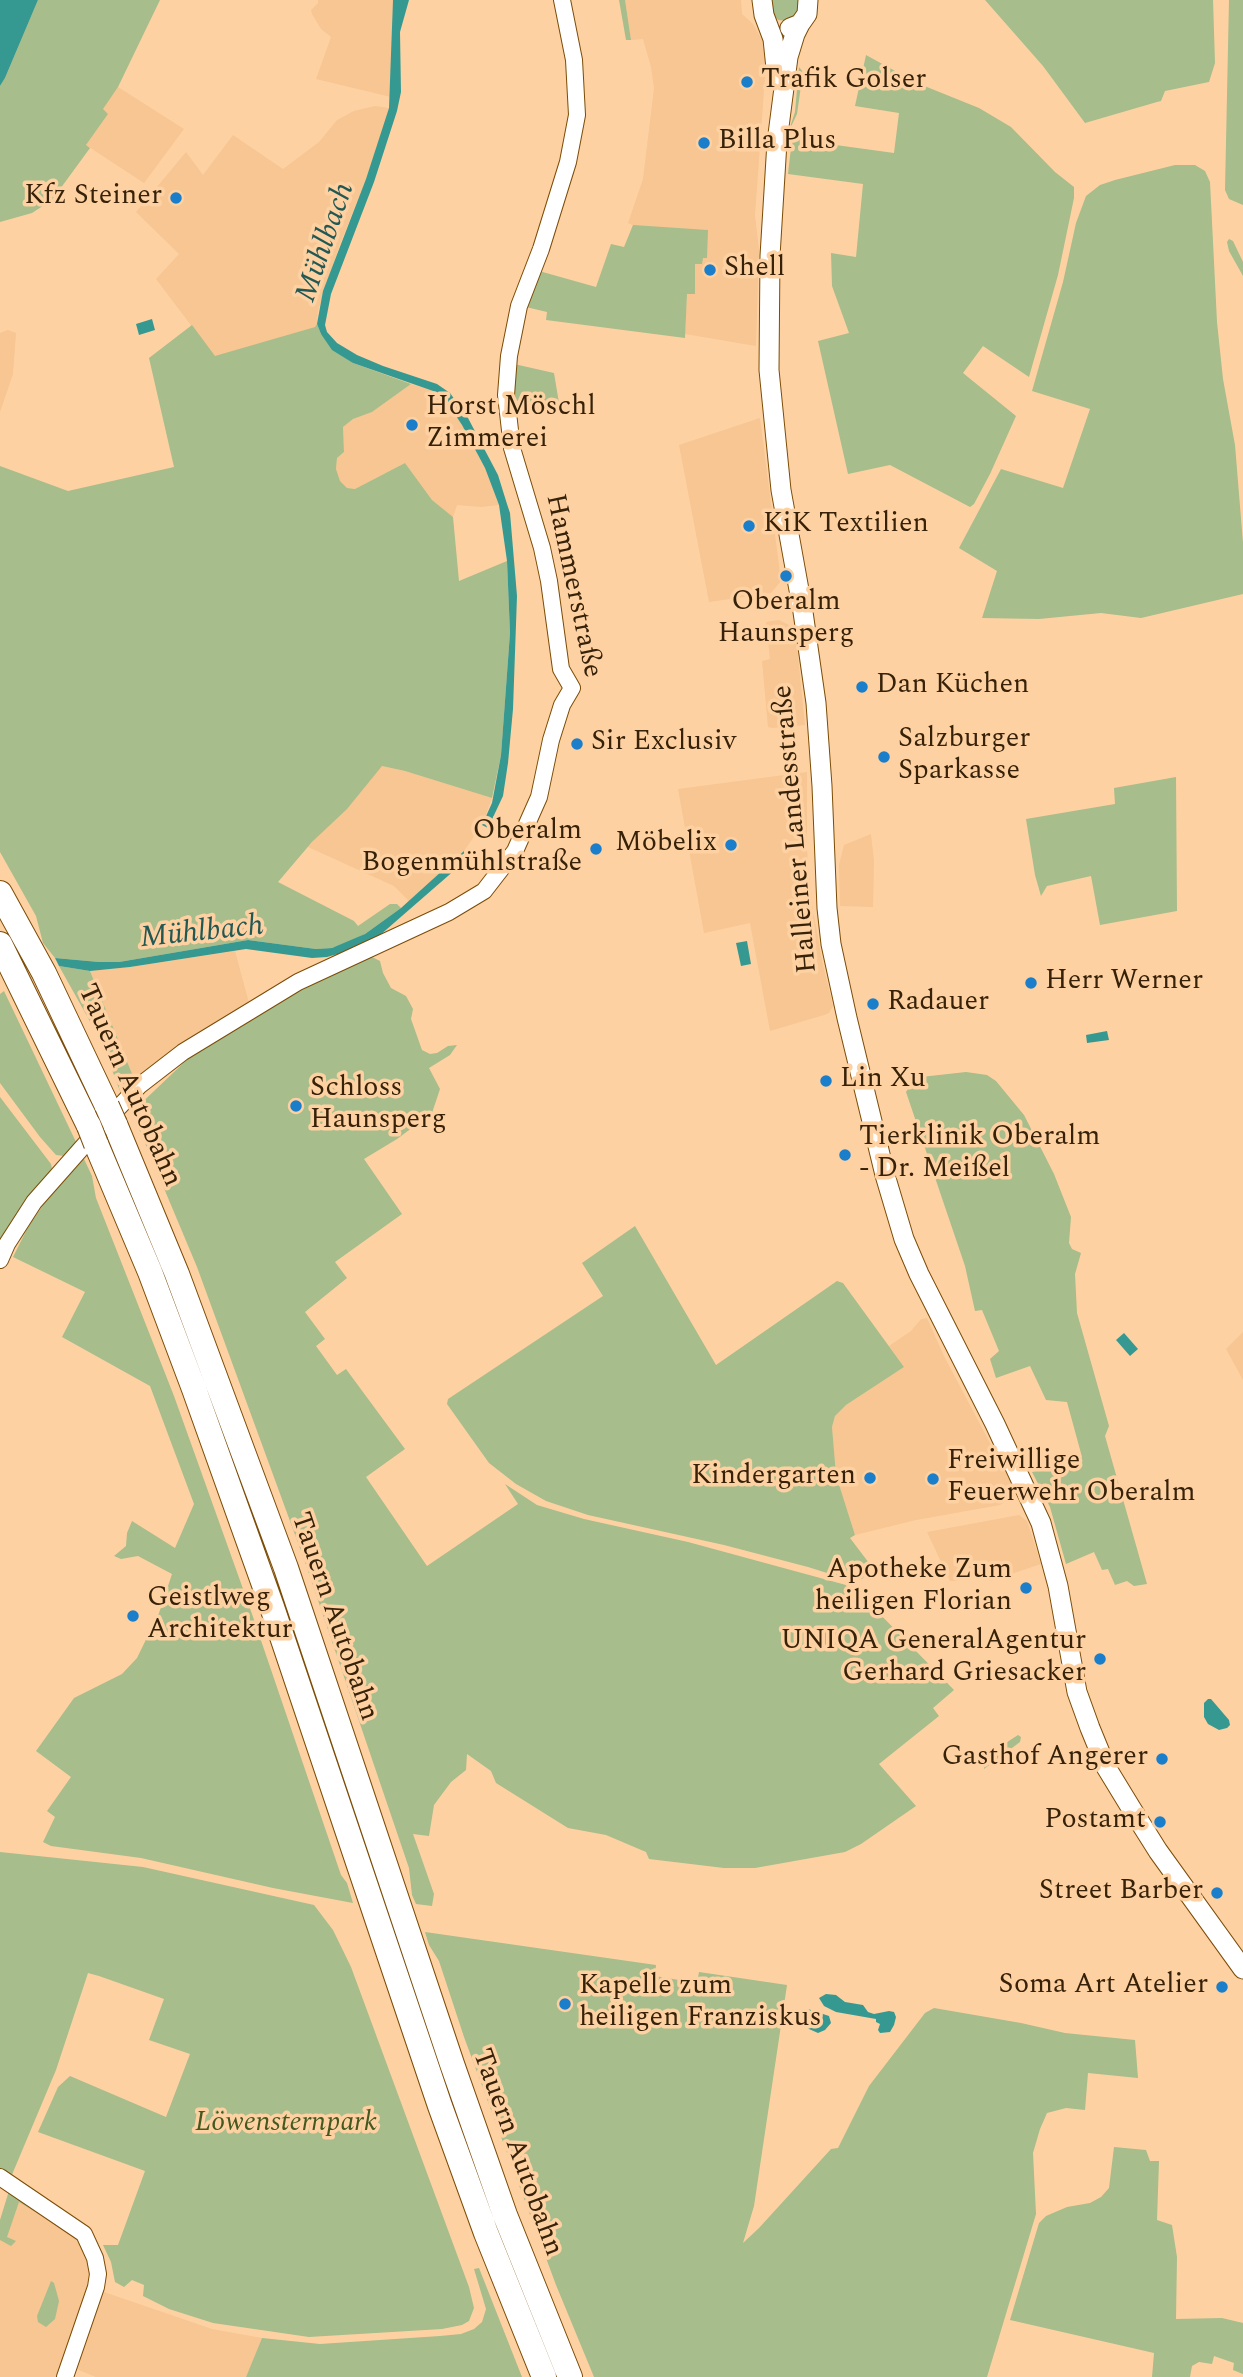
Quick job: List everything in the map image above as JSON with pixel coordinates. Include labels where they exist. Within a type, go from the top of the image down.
[{"type":"highway","name":"Tauern Autobahn","points":[[0,893],[38,963],[111,1115],[177,1274],[286,1569],[505,2215],[570,2377]]},
{"type":"highway","name":"Tauern Autobahn","points":[[10,965],[93,1135],[150,1272],[272,1607],[477,2207],[544,2377]]},
{"type":"main road","name":"Halleiner Landesstraße","points":[[762,0],[764,15],[774,39],[777,142]]},
{"type":"main road","name":"Halleiner Landesstraße","points":[[808,0],[807,14],[795,34],[788,57],[777,142],[770,256],[769,370],[781,490],[801,599],[817,718],[831,944],[847,1018],[894,1208],[919,1274],[995,1424],[1041,1523],[1058,1586],[1077,1692],[1106,1767],[1158,1851],[1243,1969]]},
{"type":"main road","points":[[767,20],[783,29],[800,24]]},
{"type":"street","name":"Hammerstraße","points":[[0,1260],[34,1202],[139,1086],[183,1052],[298,982],[449,912],[484,891],[514,851],[539,797],[551,740],[562,705],[572,688],[561,669],[549,581],[542,548],[512,448],[506,395],[519,306],[541,248],[568,162],[577,115],[574,60],[562,0]]},
{"type":"street","points":[[0,2177],[84,2235],[95,2258],[98,2274],[96,2287],[65,2377]]},
{"type":"shaded area","points":[[318,0],[393,0],[391,97],[316,79],[331,37],[321,29],[312,14],[311,10]]},
{"type":"shaded area","points":[[625,0],[741,0],[742,14],[753,24],[765,45],[755,215],[759,250],[756,346],[685,334],[687,293],[695,293],[695,264],[703,258],[708,230],[637,227],[628,223],[643,179],[654,88],[643,39],[631,40]]},
{"type":"shaded area","points":[[118,87],[184,129],[144,183],[86,145],[108,114],[102,109]]},
{"type":"shaded area","points":[[375,106],[389,108],[385,124],[339,247],[318,311],[317,324],[315,327],[215,357],[156,279],[179,254],[136,212],[186,152],[203,175],[233,135],[283,169],[319,142],[337,120],[354,111]]},
{"type":"shaded area","points":[[8,330],[16,333],[13,374],[0,412],[0,333]]},
{"type":"shaded area","points":[[411,384],[436,392],[444,398],[485,468],[499,505],[457,505],[453,517],[432,500],[405,463],[355,489],[347,488],[340,481],[336,469],[337,458],[344,452],[343,427],[353,419],[372,412]]},
{"type":"shaded area","points":[[760,418],[781,581],[771,593],[709,602],[679,445]]},
{"type":"shaded area","points":[[779,620],[793,627],[796,637],[805,725],[772,728],[768,727],[762,661],[770,659],[766,622]]},
{"type":"shaded area","points":[[382,766],[492,798],[482,825],[464,851],[409,901],[394,886],[308,847]]},
{"type":"shaded area","points":[[807,772],[807,850],[813,910],[833,1006],[829,1013],[824,1015],[770,1031],[750,923],[704,933],[678,789]]},
{"type":"shaded area","points":[[871,834],[874,861],[873,907],[840,906],[839,865],[844,845]]},
{"type":"shaded area","points":[[235,951],[249,1003],[173,1050],[135,1081],[90,971]]},
{"type":"shaded area","points":[[927,1318],[1014,1491],[1012,1497],[1000,1505],[916,1520],[855,1535],[836,1475],[832,1427],[835,1416],[846,1405],[904,1367],[889,1346],[911,1331],[921,1319]]},
{"type":"shaded area","points":[[1243,1332],[1243,1380],[1226,1349]]},
{"type":"shaded area","points":[[1019,1515],[1027,1521],[1041,1564],[990,1581],[983,1568],[956,1581],[950,1581],[927,1532]]},
{"type":"shaded area","points":[[9,2191],[79,2238],[90,2265],[90,2286],[57,2377],[0,2377],[0,2220]]},
{"type":"shaded area","points":[[104,2292],[212,2329],[262,2338],[246,2377],[96,2377],[76,2369]]},
{"type":"green space","points":[[38,0],[160,0],[118,87],[103,109],[108,114],[86,145],[90,148],[52,200],[32,213],[0,222],[0,86]]},
{"type":"green space","points":[[619,0],[625,0],[631,40],[626,40]]},
{"type":"green space","points":[[772,0],[799,0],[798,13],[788,21],[778,20],[774,16]]},
{"type":"green space","points":[[985,0],[1213,0],[1215,63],[1209,82],[1165,91],[1161,101],[1085,123],[1043,66]]},
{"type":"green space","points":[[1229,0],[1243,0],[1243,205],[1229,199],[1225,190]]},
{"type":"green space","points":[[866,55],[917,83],[979,108],[1011,127],[1055,172],[1074,187],[1058,275],[1029,377],[983,346],[963,373],[1016,416],[990,474],[970,507],[890,465],[848,474],[818,341],[849,333],[832,286],[831,253],[856,257],[863,184],[788,174],[792,139],[894,153],[899,113],[855,106]]},
{"type":"green space","points":[[799,67],[803,72],[797,114],[788,133],[795,112]]},
{"type":"green space","points":[[1175,165],[1195,165],[1205,171],[1210,182],[1217,322],[1223,379],[1235,445],[1243,543],[1243,594],[1141,618],[1101,613],[1039,619],[982,618],[997,571],[959,548],[1001,469],[1063,488],[1090,409],[1032,391],[1063,282],[1076,223],[1086,196],[1100,185]]},
{"type":"green space","points":[[633,225],[708,230],[707,258],[703,258],[702,264],[695,264],[695,294],[687,294],[685,338],[546,320],[547,312],[526,307],[539,271],[596,287],[611,244],[624,247]]},
{"type":"green space","points":[[1229,239],[1233,241],[1243,262],[1243,276],[1229,251]]},
{"type":"green space","points":[[317,324],[321,334],[353,363],[411,384],[372,412],[353,419],[343,427],[344,452],[337,458],[336,469],[340,481],[347,488],[355,489],[405,463],[432,500],[453,517],[459,581],[507,561],[510,633],[501,755],[492,798],[382,766],[347,809],[312,842],[278,882],[354,921],[358,926],[390,904],[397,904],[401,908],[348,943],[316,949],[248,940],[119,962],[55,958],[43,943],[36,916],[0,852],[0,466],[68,491],[174,467],[149,358],[192,325],[215,356],[315,327]]},
{"type":"green space","points":[[514,364],[554,373],[560,409],[514,414]]},
{"type":"green space","points":[[1176,777],[1177,911],[1100,925],[1091,876],[1047,886],[1041,896],[1026,819],[1115,804],[1114,788]]},
{"type":"green space","points":[[372,957],[380,961],[391,988],[406,996],[413,1009],[411,1019],[422,1050],[430,1054],[437,1053],[448,1046],[457,1045],[450,1055],[429,1068],[440,1089],[432,1113],[364,1159],[402,1214],[335,1262],[347,1278],[305,1312],[325,1339],[316,1346],[337,1375],[346,1369],[405,1449],[366,1477],[427,1566],[518,1504],[505,1484],[537,1505],[584,1519],[688,1542],[868,1591],[863,1601],[874,1608],[954,1690],[933,1708],[939,1716],[879,1764],[916,1806],[861,1844],[845,1852],[755,1868],[724,1868],[649,1859],[646,1852],[606,1835],[568,1828],[496,1783],[491,1771],[467,1754],[466,1770],[451,1782],[434,1805],[429,1836],[413,1834],[434,1894],[432,1906],[416,1904],[412,1895],[409,1868],[305,1562],[197,1267],[132,1112],[196,1051],[300,991]]},
{"type":"green space","points":[[59,966],[90,971],[135,1081],[121,1094],[102,1043]]},
{"type":"green space","points":[[4,991],[76,1142],[64,1156],[56,1155],[40,1137],[0,1083],[0,994]]},
{"type":"green space","points":[[966,1072],[987,1075],[996,1081],[1024,1115],[1054,1174],[1071,1217],[1069,1243],[1072,1249],[1081,1253],[1075,1274],[1077,1313],[1109,1426],[1105,1436],[1147,1584],[1134,1586],[1127,1581],[1115,1585],[1108,1569],[1102,1570],[1094,1552],[1066,1564],[1050,1507],[1032,1472],[1082,1457],[1067,1402],[1046,1400],[1030,1366],[996,1378],[990,1359],[999,1351],[982,1310],[975,1311],[965,1266],[906,1092],[914,1080],[921,1077]]},
{"type":"green space","points":[[0,1097],[51,1164],[52,1169],[11,1223],[0,1246]]},
{"type":"green space","points":[[84,1159],[92,1176],[96,1198],[174,1396],[353,1903],[141,1858],[51,1846],[43,1842],[55,1817],[47,1811],[71,1777],[36,1751],[74,1698],[122,1674],[137,1658],[159,1613],[172,1574],[138,1556],[121,1559],[114,1556],[126,1546],[132,1521],[175,1548],[194,1504],[150,1386],[62,1337],[85,1292],[13,1257],[28,1227],[50,1195]]},
{"type":"green space","points":[[635,1226],[716,1365],[837,1281],[843,1283],[904,1367],[846,1405],[835,1416],[832,1427],[836,1475],[855,1535],[850,1538],[872,1567],[862,1579],[846,1579],[724,1545],[588,1515],[546,1501],[516,1484],[489,1463],[447,1404],[448,1399],[603,1296],[582,1263]]},
{"type":"green space","points":[[1018,1735],[1021,1737],[1020,1742],[984,1769],[989,1754]]},
{"type":"green space","name":"Löwensternpark","points":[[0,1852],[143,1867],[314,1905],[333,1930],[351,1967],[469,2287],[474,2308],[469,2321],[442,2329],[309,2337],[213,2323],[169,2309],[143,2296],[144,2285],[132,2280],[124,2287],[115,2282],[111,2262],[103,2245],[118,2245],[145,2171],[38,2132],[58,2087],[70,2076],[166,2117],[190,2054],[149,2040],[164,1999],[99,1976],[88,1973],[56,2070],[11,2177],[0,2172]]},
{"type":"green space","points":[[425,1932],[656,1965],[655,1976],[697,1983],[699,1972],[787,1985],[754,2206],[743,2243],[831,2149],[838,2148],[869,2086],[925,2013],[934,2008],[1065,2033],[1135,2040],[1138,2078],[1088,2073],[1085,2110],[1066,2108],[1047,2113],[1033,2153],[1036,2214],[987,2377],[594,2377],[556,2285],[464,2037],[439,1961]]},
{"type":"green space","points":[[1114,2147],[1146,2150],[1150,2161],[1159,2161],[1157,2220],[1172,2225],[1177,2257],[1176,2319],[1222,2318],[1243,2323],[1243,2374],[1233,2370],[1234,2363],[1214,2356],[1212,2364],[1199,2362],[1192,2366],[1190,2377],[1152,2377],[1154,2353],[1010,2320],[1039,2223],[1046,2216],[1067,2207],[1090,2203],[1101,2197],[1109,2188]]},
{"type":"green space","points":[[9,2191],[45,2215],[44,2217],[19,2202],[7,2237],[16,2241],[11,2246],[0,2240],[0,2220]]},
{"type":"green space","points":[[479,2268],[522,2377],[246,2377],[262,2338],[320,2344],[461,2334],[474,2329],[482,2322],[486,2309],[474,2269]]},
{"type":"green space","points":[[51,2281],[59,2301],[55,2319],[46,2327],[38,2322],[37,2316]]},
{"type":"water","points":[[0,0],[38,0],[0,86]]},
{"type":"water","points":[[393,0],[409,0],[400,32],[401,92],[374,182],[331,294],[325,325],[327,332],[337,343],[357,355],[437,384],[450,393],[468,418],[498,475],[510,513],[517,596],[508,763],[503,796],[488,828],[482,825],[492,803],[501,755],[510,633],[507,561],[499,505],[485,468],[444,398],[436,392],[353,363],[332,350],[317,324],[323,291],[366,179],[389,108]]},
{"type":"water","points":[[152,319],[155,330],[139,335],[136,324]]},
{"type":"water","points":[[464,851],[464,862],[379,936],[345,952],[327,957],[312,958],[246,949],[90,971],[59,966],[55,958],[119,962],[248,940],[316,949],[332,948],[365,934],[401,908]]},
{"type":"water","points":[[747,941],[751,964],[741,966],[736,943]]},
{"type":"water","points":[[1107,1031],[1109,1040],[1087,1043],[1086,1035]]},
{"type":"water","points":[[1124,1333],[1138,1349],[1130,1356],[1116,1340]]},
{"type":"water","points":[[1211,1699],[1229,1720],[1230,1725],[1227,1728],[1219,1730],[1208,1724],[1204,1717],[1204,1703]]},
{"type":"water","points":[[826,1994],[836,1995],[845,2002],[863,2005],[868,2012],[874,2014],[894,2012],[894,2025],[890,2032],[880,2033],[880,2024],[876,2019],[836,2012],[824,2006],[819,1998]]},
{"type":"water","points":[[808,2009],[829,2016],[831,2023],[825,2030],[818,2033],[809,2029],[799,2018],[799,2013]]},
{"type":"place","name":"Trafik Golser","points":[[747,82]]},
{"type":"place","name":"Billa Plus","points":[[704,143]]},
{"type":"place","name":"Kfz Steiner","points":[[176,198]]},
{"type":"place","name":"Shell","points":[[710,270]]},
{"type":"place","name":"Horst Möschl Zimmerei","points":[[412,425]]},
{"type":"place","name":"KiK Textilien","points":[[749,526]]},
{"type":"place","name":"Oberalm Haunsperg","points":[[786,576]]},
{"type":"place","name":"Dan Küchen","points":[[862,687]]},
{"type":"place","name":"Sir Exclusiv","points":[[577,744]]},
{"type":"place","name":"Salzburger Sparkasse","points":[[884,757]]},
{"type":"place","name":"Möbelix","points":[[731,845]]},
{"type":"place","name":"Oberalm Bogenmühlstraße","points":[[596,849]]},
{"type":"place","name":"Herr Werner","points":[[1031,983]]},
{"type":"place","name":"Radauer","points":[[873,1004]]},
{"type":"place","name":"Lin Xu","points":[[826,1081]]},
{"type":"place","name":"Schloss Haunsperg","points":[[296,1106]]},
{"type":"place","name":"Tierklinik Oberalm - Dr. Meißel","points":[[845,1155]]},
{"type":"place","name":"Kindergarten","points":[[870,1478]]},
{"type":"place","name":"Freiwillige Feuerwehr Oberalm","points":[[933,1479]]},
{"type":"place","name":"Apotheke Zum heiligen Florian","points":[[1026,1588]]},
{"type":"place","name":"Geistlweg Architektur","points":[[133,1616]]},
{"type":"place","name":"UNIQA GeneralAgentur Gerhard Griesacker","points":[[1100,1659]]},
{"type":"place","name":"Gasthof Angerer","points":[[1162,1759]]},
{"type":"place","name":"Postamt","points":[[1160,1822]]},
{"type":"place","name":"Street Barber","points":[[1217,1893]]},
{"type":"place","name":"Soma Art Atelier","points":[[1222,1987]]},
{"type":"place","name":"Kapelle zum heiligen Franziskus","points":[[565,2004]]},
{"type":"water label","name":"Mühlbach","points":[[327,243]]},
{"type":"water label","name":"Mühlbach","points":[[202,934]]}]
